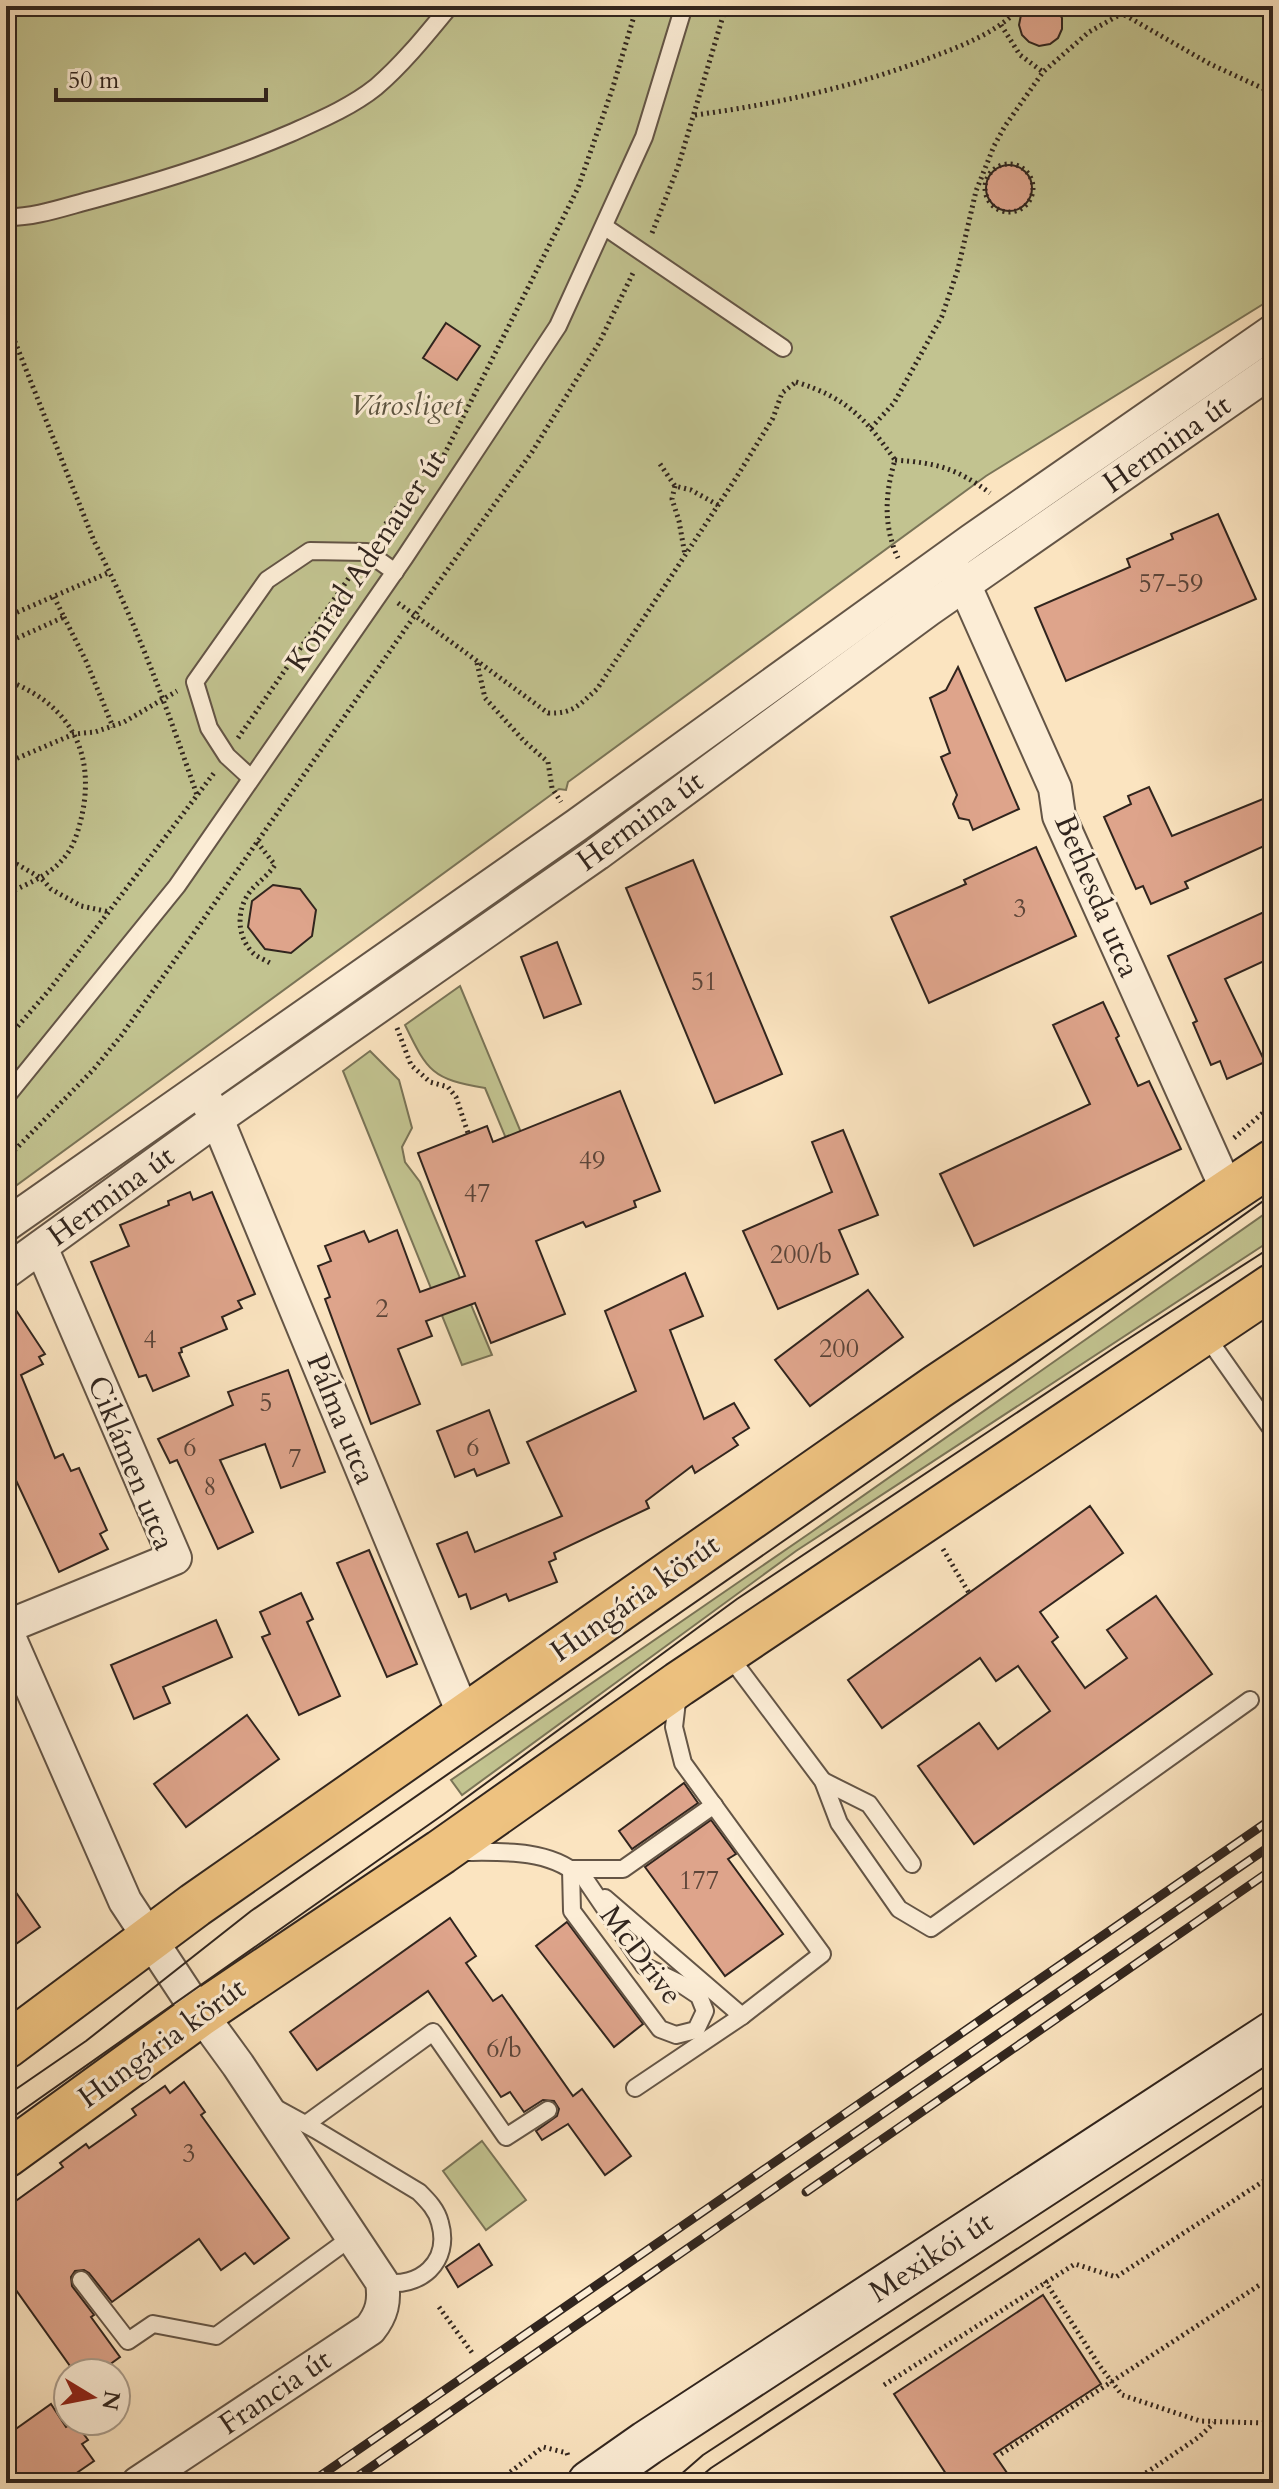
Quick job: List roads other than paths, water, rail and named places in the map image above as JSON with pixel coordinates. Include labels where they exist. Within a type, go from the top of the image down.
[{"type":"main road","name":"Hungária körút","points":[[6,2046],[148,1938],[1247,1168]]},
{"type":"main road","name":"Hungária körút","points":[[6,2155],[200,2014],[441,1852],[679,1684],[1273,1286]]},
{"type":"main road","points":[[1148,1370],[1273,1309]]},
{"type":"street","name":"Hermina út","points":[[6,1225],[1273,331]]},
{"type":"street","name":"Hermina út","points":[[6,1272],[217,1119],[597,854],[928,610],[1273,370]]},
{"type":"street","name":"Bethesda utca","points":[[946,559],[965,586],[1055,788],[1059,816],[1247,1168]]},
{"type":"street","name":"Pálma utca","points":[[200,1089],[217,1119],[465,1718]]},
{"type":"street","name":"Ciklámen utca","points":[[6,1628],[175,1558],[41,1247]]},
{"type":"street","points":[[6,1628],[125,1901],[382,2282]]},
{"type":"street","name":"Mexikói út","points":[[579,2468],[647,2443],[1273,2034]]},
{"type":"street","name":"Francia út","points":[[138,2483],[370,2329],[383,2302],[382,2282]]},
{"type":"street","points":[[630,2483],[647,2443]]},
{"type":"lane","points":[[6,217],[66,207],[117,193],[248,151],[333,114],[376,87],[450,6]]},
{"type":"lane","name":"Konrad Adenauer út","points":[[6,1097],[177,886],[395,572],[558,326],[644,137],[684,6]]},
{"type":"lane","points":[[605,227],[783,348]]},
{"type":"lane","points":[[251,778],[227,756],[209,728],[195,682],[267,580],[310,551],[367,552],[395,572]]},
{"type":"lane","points":[[1209,1340],[1273,1431]]},
{"type":"lane","points":[[726,1652],[823,1781],[839,1823],[899,1909],[931,1928],[1250,1700]]},
{"type":"lane","points":[[635,2088],[742,2016],[822,1954],[683,1763],[674,1727],[679,1684]]},
{"type":"lane","points":[[823,1781],[869,1804],[912,1864]]},
{"type":"lane","points":[[571,1869],[623,1869],[714,1805]]},
{"type":"lane","points":[[441,1852],[505,1852],[538,1856],[571,1869],[742,2016]]},
{"type":"lane","name":"McDrive","points":[[571,1869],[572,1911],[660,2029],[676,2035],[696,2030],[705,2011],[699,1996],[644,1966],[587,1882]]},
{"type":"lane","points":[[306,2124],[433,2032],[506,2137],[548,2110]]},
{"type":"lane","points":[[261,2101],[306,2124],[419,2192],[431,2204],[441,2224],[439,2254],[428,2271],[412,2282],[382,2282]]},
{"type":"lane","points":[[81,2280],[128,2341],[153,2324],[216,2336],[352,2237]]},
{"type":"tram line","points":[[6,2096],[86,2041],[251,1911],[900,1460],[1273,1194]]},
{"type":"tram line","points":[[6,2122],[444,1814],[737,1599],[1273,1246]]},
{"type":"tram line","points":[[671,2483],[703,2455],[1273,2081]]},
{"type":"tram line","points":[[693,2483],[711,2468],[1273,2099]]},
{"type":"railway","points":[[310,2483],[1273,1818]]},
{"type":"railway","points":[[348,2483],[1273,1844]]},
{"type":"railway","points":[[806,2192],[1273,1869]]},
{"type":"park label","name":"Városliget","points":[[406,405]]}]
